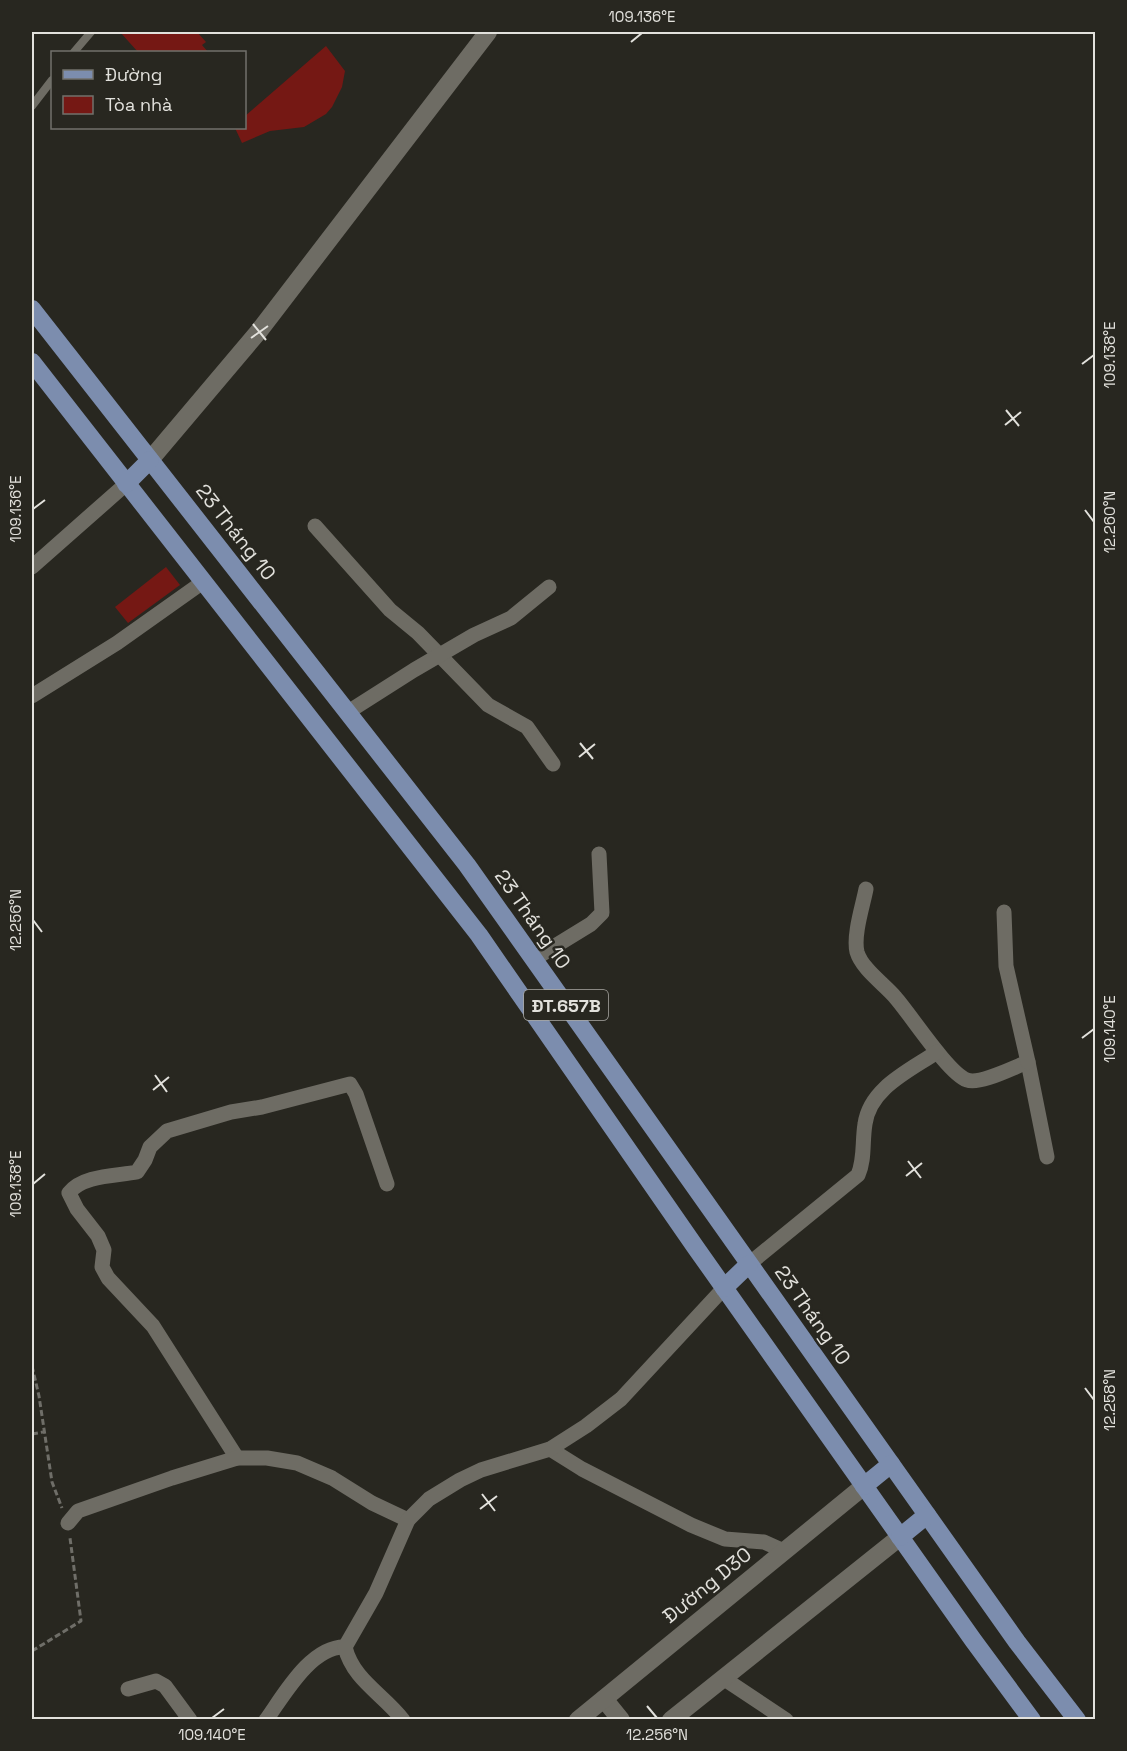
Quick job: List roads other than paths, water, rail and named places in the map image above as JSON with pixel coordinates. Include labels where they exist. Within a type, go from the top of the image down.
[{"type":"main road","name":"23 Tháng 10","points":[[32,309],[467,865],[1017,1642],[1077,1719]]},
{"type":"main road","name":"ĐT.657B","points":[[32,362],[456,903],[724,1288],[1032,1719]]},
{"type":"main road","points":[[126,484],[150,460]]},
{"type":"main road","points":[[724,1288],[749,1264]]},
{"type":"main road","points":[[864,1486],[891,1464]]},
{"type":"main road","points":[[900,1537],[927,1515]]},
{"type":"street","points":[[150,460],[259,331],[488,32]]},
{"type":"street","points":[[32,567],[126,484]]},
{"type":"street","points":[[315,526],[390,610],[440,654],[488,705],[527,727],[553,764]]},
{"type":"street","points":[[32,696],[117,644],[203,582]]},
{"type":"street","points":[[348,712],[440,654],[511,618],[549,587]]},
{"type":"street","points":[[534,959],[591,924],[602,913],[599,854]]},
{"type":"street","points":[[866,889],[856,940],[858,953],[866,966],[895,997],[938,1052],[960,1075],[969,1080],[980,1080],[1028,1062]]},
{"type":"street","points":[[1004,912],[1006,966],[1047,1157]]},
{"type":"street","points":[[749,1264],[858,1174],[863,1164],[866,1113],[875,1096],[938,1052]]},
{"type":"street","points":[[237,1458],[153,1326],[108,1278],[102,1267],[104,1250],[98,1236],[77,1209],[69,1193],[74,1187],[92,1180],[137,1172],[150,1147],[167,1131],[231,1112],[262,1107],[350,1083],[356,1094],[387,1184]]},
{"type":"street","points":[[266,1719],[301,1671],[330,1650],[345,1647],[376,1593],[408,1520],[429,1499],[482,1470],[550,1449],[586,1426],[621,1399],[724,1288]]},
{"type":"street","points":[[550,1449],[582,1469],[691,1525],[725,1539],[764,1542],[784,1551]]},
{"type":"street","points":[[68,1523],[78,1511],[97,1503],[237,1458],[267,1458],[297,1463],[332,1478],[372,1503],[408,1520]]},
{"type":"street","name":"Đường D30","points":[[578,1719],[864,1486]]},
{"type":"street","points":[[671,1719],[900,1537]]},
{"type":"street","points":[[345,1647],[358,1676],[391,1705],[403,1719]]},
{"type":"street","points":[[723,1678],[786,1719]]},
{"type":"street","points":[[128,1689],[156,1681],[165,1686],[190,1719]]},
{"type":"street","points":[[604,1699],[621,1719]]},
{"type":"lane","points":[[75,51],[91,32]]},
{"type":"lane","points":[[32,106],[51,81]]}]
